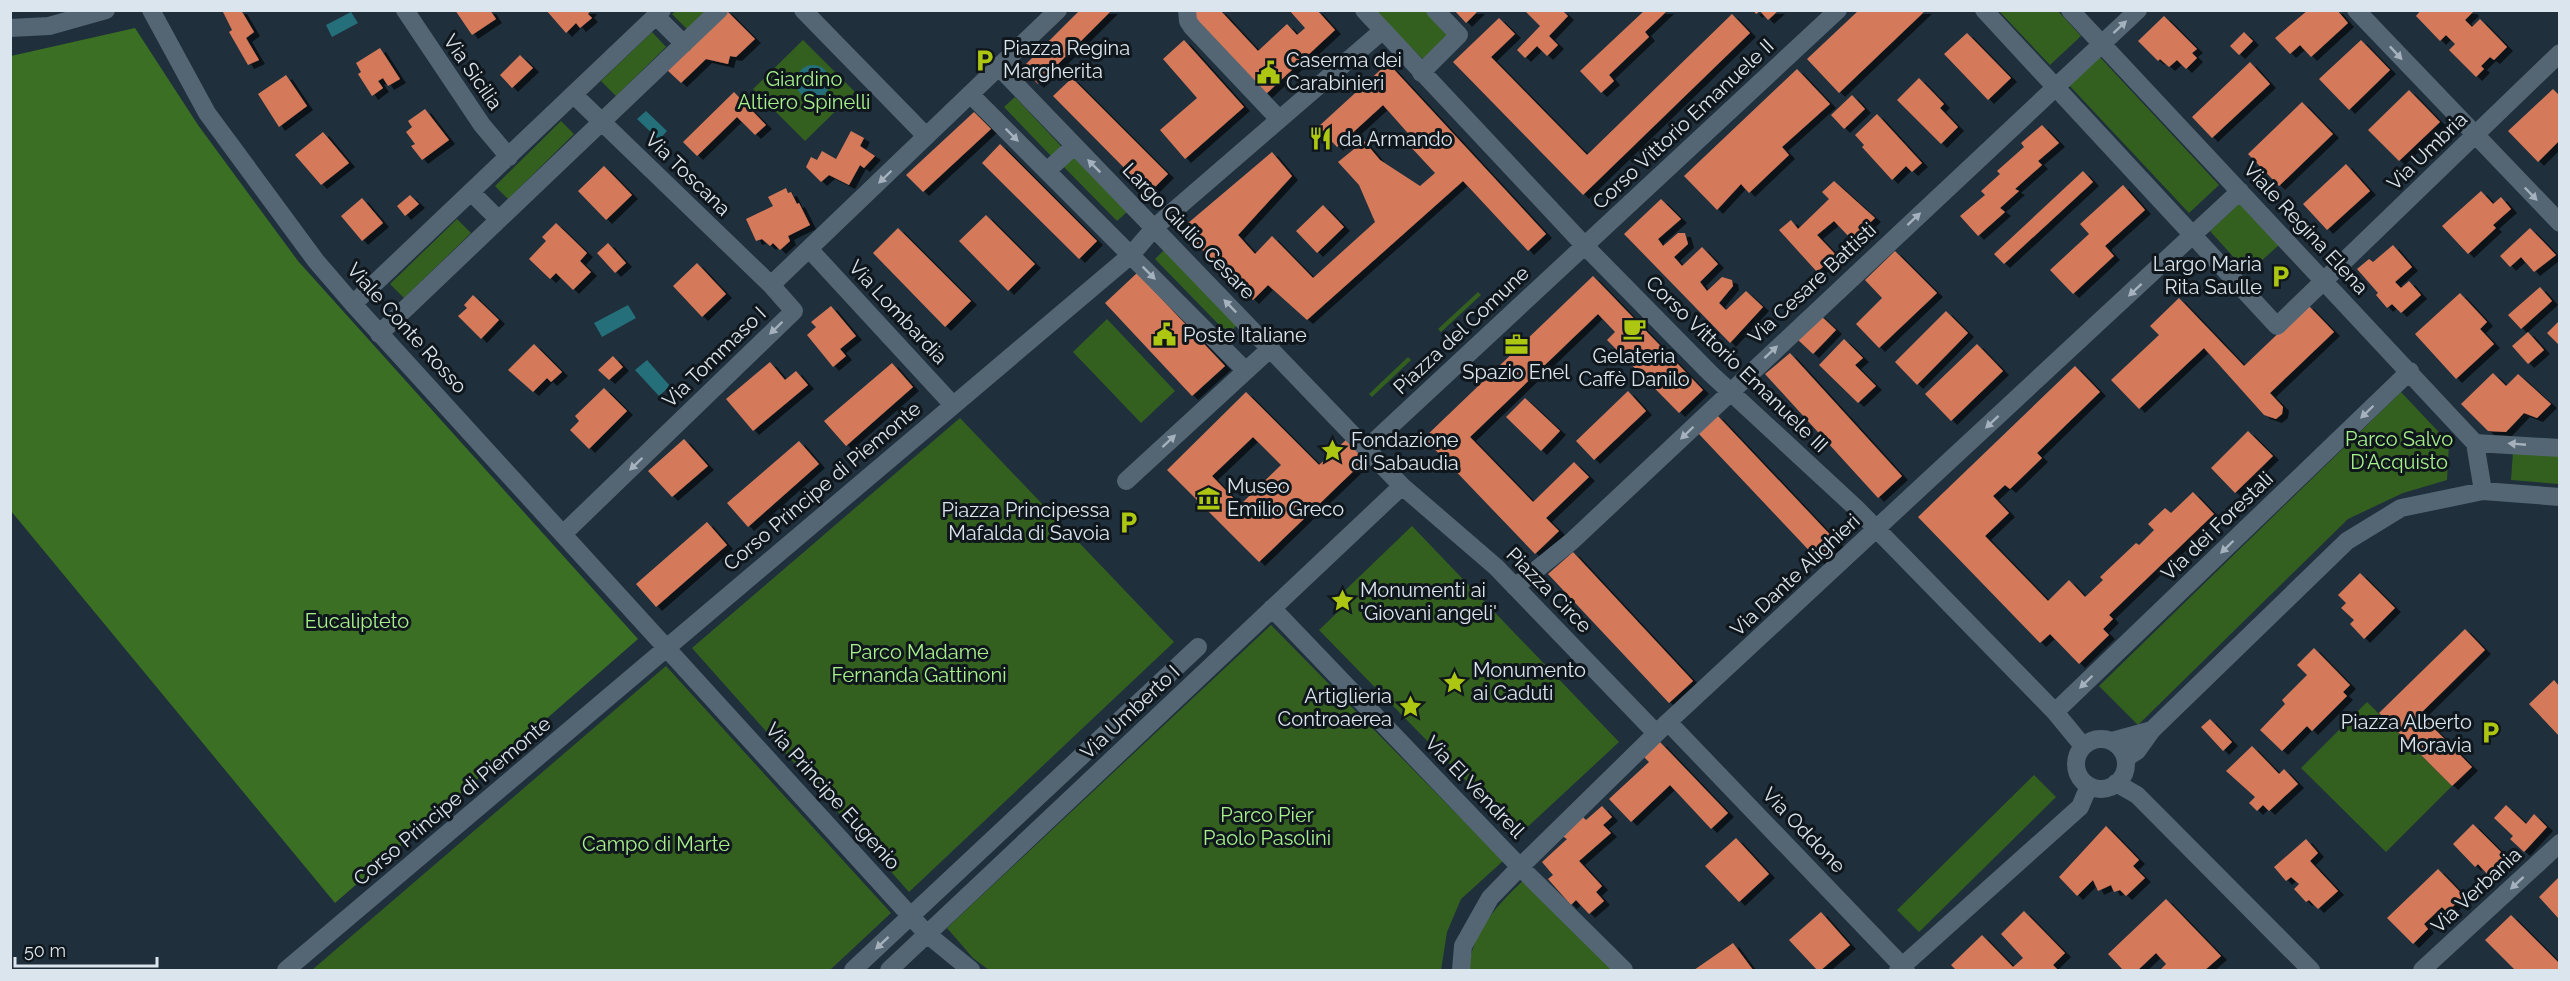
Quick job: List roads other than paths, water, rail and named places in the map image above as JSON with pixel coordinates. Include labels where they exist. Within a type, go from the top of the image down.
[{"type":"street","points":[[10,28],[49,26],[106,10]]},
{"type":"street","name":"Viale Conte Rosso","points":[[151,10],[207,113],[316,261],[379,334],[666,648]]},
{"type":"street","name":"Via Sicilia","points":[[405,10],[482,125],[509,156]]},
{"type":"street","points":[[379,334],[719,10]]},
{"type":"street","points":[[803,10],[926,136],[1058,10]]},
{"type":"street","points":[[1187,10],[1188,21],[1192,27],[1278,118]]},
{"type":"street","name":"Corso Vittorio Emanuele III","points":[[1364,10],[1585,246],[1728,392],[1857,508],[2055,712],[2083,746]]},
{"type":"street","points":[[1421,73],[1459,35],[1435,10]]},
{"type":"street","name":"Corso Vittorio Emanuele II","points":[[1585,246],[1838,10]]},
{"type":"street","points":[[1984,10],[2277,326],[2325,280]]},
{"type":"street","name":"Viale Regina Elena","points":[[2070,10],[2475,442]]},
{"type":"street","name":"Via Cesare Battisti","points":[[1515,587],[1572,541],[1728,392],[2138,10]]},
{"type":"street","points":[[2356,10],[2559,223]]},
{"type":"street","points":[[353,304],[659,14],[684,44]]},
{"type":"street","name":"Corso Principe di Piemonte","points":[[286,970],[1131,255],[1155,227],[1278,118],[1382,31]]},
{"type":"street","name":"Via Umbria","points":[[2325,280],[2559,52]]},
{"type":"street","name":"Largo Giulio Cesare","points":[[999,67],[1271,348]]},
{"type":"street","name":"Via Toscana","points":[[574,94],[771,285]]},
{"type":"street","points":[[970,94],[1246,370]]},
{"type":"street","name":"Via Tommaso I","points":[[563,534],[794,311],[771,285],[926,136]]},
{"type":"street","points":[[1047,171],[1074,146]]},
{"type":"street","name":"Via Dante Alighieri","points":[[1461,970],[1463,946],[1484,907],[1520,867],[1662,728],[2240,191]]},
{"type":"street","points":[[471,192],[499,220]]},
{"type":"street","name":"Piazza del Comune","points":[[1367,448],[1585,246]]},
{"type":"street","name":"Via Lombardia","points":[[810,250],[953,405]]},
{"type":"street","points":[[1126,481],[1271,348],[1402,486]]},
{"type":"street","name":"Via dei Forestali","points":[[2055,712],[2410,371]]},
{"type":"street","points":[[2483,491],[2475,442],[2559,448]]},
{"type":"street","name":"Piazza Circe","points":[[1402,486],[1515,587],[1662,728]]},
{"type":"street","name":"Via Umberto I","points":[[889,970],[1402,486]]},
{"type":"street","points":[[2126,758],[2137,751],[2152,730],[2217,670],[2347,541],[2401,508],[2483,491],[2559,497]]},
{"type":"street","name":"Via El Vendrell","points":[[1272,608],[1520,867],[1624,970]]},
{"type":"street","name":"Via Umberto I","points":[[853,970],[1198,647]]},
{"type":"street","name":"Via Principe Eugenio","points":[[666,648],[927,934],[971,970]]},
{"type":"street","name":"Via Oddone","points":[[1662,728],[1902,970]]},
{"type":"street","points":[[2112,741],[2118,745],[2126,758],[2125,772],[2116,783],[2103,789],[2089,786],[2082,781],[2076,767],[2078,752],[2083,746],[2097,739],[2112,741],[2127,739],[2152,730]]},
{"type":"street","points":[[2116,783],[2137,795],[2311,970]]},
{"type":"street","points":[[1902,970],[2080,807],[2089,786]]},
{"type":"street","name":"Via Verbania","points":[[2422,970],[2559,843]]},
{"type":"water","points":[[351,12],[358,23],[332,37],[326,25]]},
{"type":"water","points":[[813,65],[825,70],[830,82],[825,94],[813,99],[801,94],[796,82],[801,70]]},
{"type":"water","points":[[646,111],[667,131],[659,140],[637,119]]},
{"type":"water","points":[[628,305],[636,318],[602,337],[594,323]]},
{"type":"water","points":[[647,360],[670,386],[659,396],[635,370]]},
{"type":"place","name":"Piazza Regina Margherita","points":[[985,60]]},
{"type":"place","name":"Caserma dei Carabinieri","points":[[1268,72]]},
{"type":"place","name":"da Armando","points":[[1321,139]]},
{"type":"place","name":"Largo Maria Rita Saulle","points":[[2280,276]]},
{"type":"place","name":"Gelateria Caffè Danilo","points":[[1634,329]]},
{"type":"place","name":"Poste Italiane","points":[[1165,335]]},
{"type":"place","name":"Spazio Enel","points":[[1516,344]]},
{"type":"place","name":"Fondazione di Sabaudia","points":[[1333,451]]},
{"type":"place","name":"Museo Emilio Greco","points":[[1209,498]]},
{"type":"place","name":"Piazza Principessa Mafalda di Savoia","points":[[1128,522]]},
{"type":"place","name":"Monumenti ai 'Giovani angeli'","points":[[1342,601]]},
{"type":"place","name":"Monumento ai Caduti","points":[[1455,682]]},
{"type":"place","name":"Artiglieria Controaerea","points":[[1410,707]]},
{"type":"place","name":"Piazza Alberto Moravia","points":[[2490,733]]},
{"type":"park label","name":"Giardino Altiero Spinelli","points":[[804,90]]},
{"type":"park label","name":"Parco Salvo D'Acquisto","points":[[2399,450]]},
{"type":"park label","name":"Eucalipteto","points":[[357,621]]},
{"type":"park label","name":"Parco Madame Fernanda Gattinoni","points":[[919,664]]},
{"type":"park label","name":"Parco Pier Paolo Pasolini","points":[[1267,826]]},
{"type":"park label","name":"Campo di Marte","points":[[656,844]]}]
